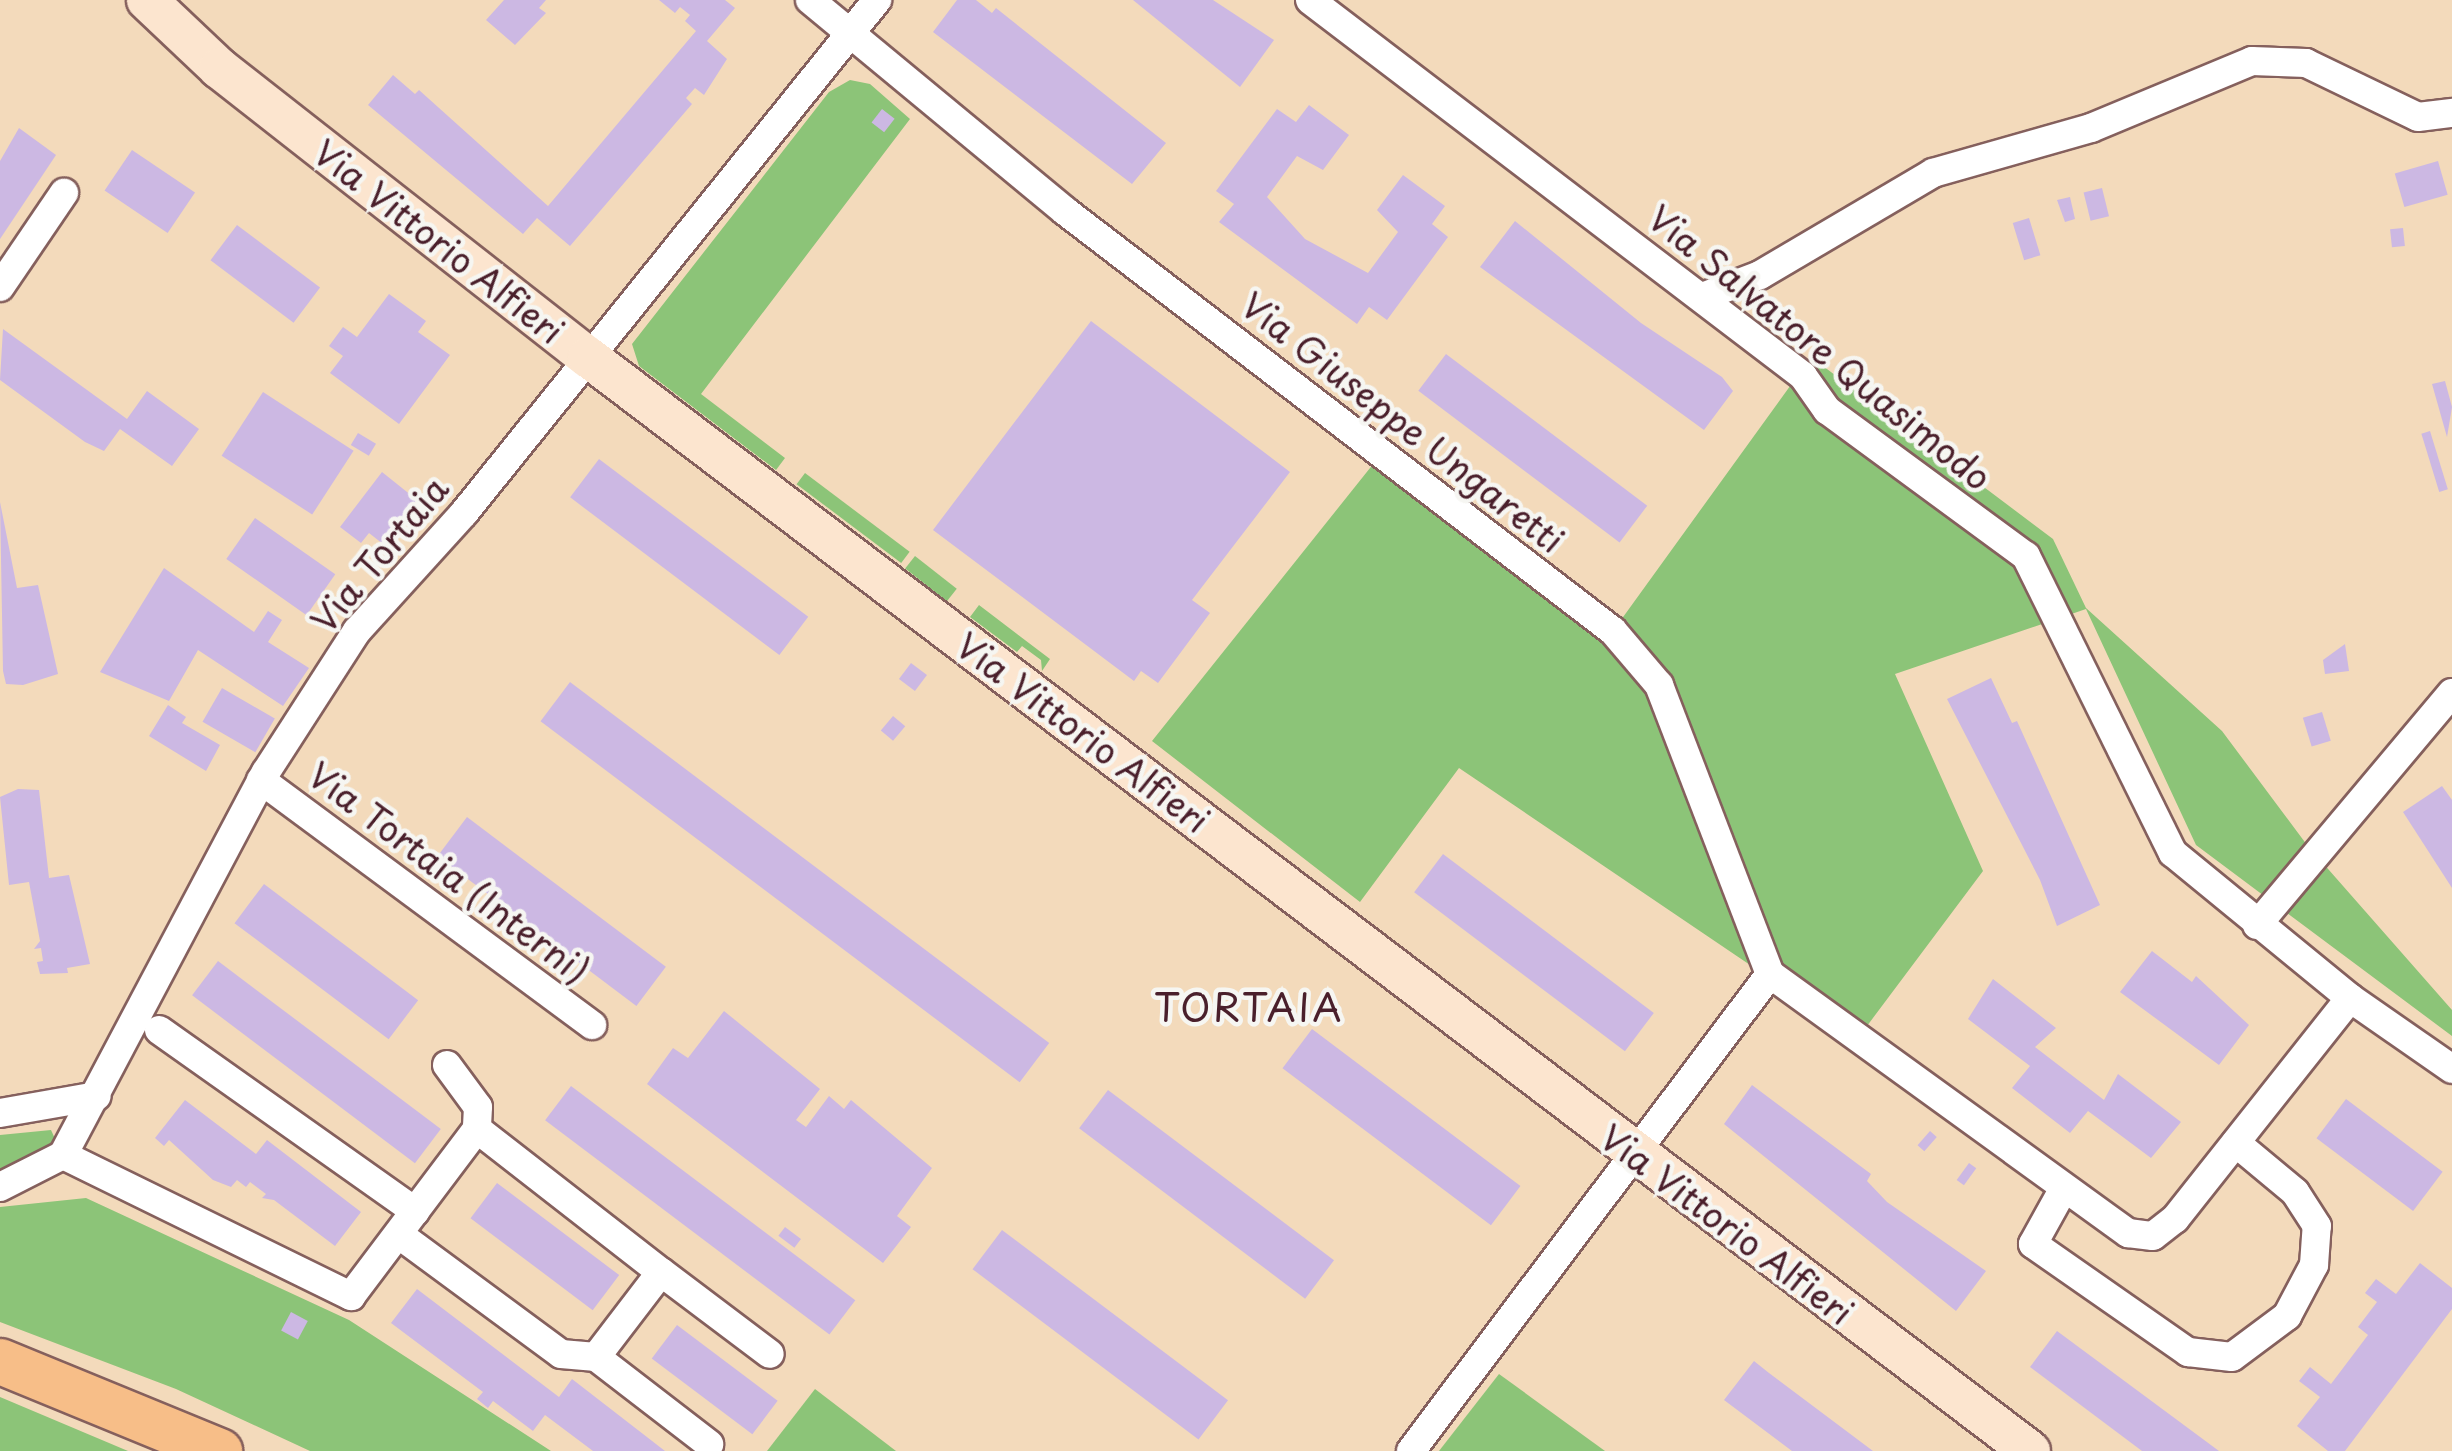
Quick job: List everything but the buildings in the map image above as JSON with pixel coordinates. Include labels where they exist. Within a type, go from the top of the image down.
[{"type":"main road","points":[[0,1361],[219,1451]]},
{"type":"street","name":"Via Vittorio Alfieri","points":[[147,0],[219,68],[588,357],[2030,1451]]},
{"type":"street","name":"Via Giuseppe Ungaretti","points":[[810,0],[1066,211],[1639,654],[1659,684],[1770,974]]},
{"type":"street","name":"Via Tortaia","points":[[63,1154],[261,780],[357,630],[464,513],[877,0]]},
{"type":"street","name":"Via Salvatore Quasimodo","points":[[1310,0],[1803,376],[1827,410],[2026,556],[2172,852],[2350,998],[2452,1069]]},
{"type":"street","points":[[1702,297],[1760,275],[1933,173],[2091,128],[2252,60],[2306,63],[2418,116],[2452,113]]},
{"type":"street","points":[[0,287],[64,193]]},
{"type":"street","points":[[2257,925],[2452,693]]},
{"type":"street","name":"Via Tortaia (Interni)","points":[[261,780],[592,1025]]},
{"type":"street","points":[[1410,1451],[1770,974],[2128,1233],[2153,1236],[2236,1143],[2350,998]]},
{"type":"street","points":[[159,1030],[415,1211]]},
{"type":"street","points":[[0,1186],[63,1154],[351,1296],[477,1129],[478,1108],[447,1066]]},
{"type":"street","points":[[0,1113],[97,1096]]},
{"type":"street","points":[[477,1129],[770,1354]]},
{"type":"street","points":[[2064,1188],[2033,1244],[2188,1352],[2232,1357],[2287,1316],[2314,1265],[2317,1226],[2295,1192],[2236,1143]]},
{"type":"street","points":[[398,1234],[561,1354],[596,1357],[709,1444]]},
{"type":"street","points":[[596,1357],[660,1272]]},
{"type":"green space","points":[[850,80],[870,84],[910,119],[701,394],[785,458],[776,470],[639,366],[632,344],[829,92]]},
{"type":"green space","points":[[1811,357],[2053,539],[2086,608],[2222,731],[2307,845],[2452,1010],[2452,1036],[2196,845],[2086,609],[1895,674],[1983,871],[1858,1038],[1459,768],[1360,902],[1152,741],[1382,453],[1613,631]]},
{"type":"green space","points":[[805,473],[910,552],[901,563],[797,484]]},
{"type":"green space","points":[[915,556],[957,589],[947,601],[905,569]]},
{"type":"green space","points":[[979,605],[1050,659],[1042,671],[1041,660],[1022,646],[1017,652],[970,617]]},
{"type":"green space","points":[[51,1130],[56,1141],[0,1173],[0,1135]]},
{"type":"green space","points":[[86,1198],[349,1320],[551,1451],[310,1451],[176,1389],[0,1322],[0,1207]]},
{"type":"green space","points":[[1499,1374],[1605,1451],[1439,1451]]},
{"type":"green space","points":[[815,1389],[896,1451],[767,1451]]},
{"type":"green space","points":[[0,1397],[128,1451],[0,1451]]},
{"type":"district","name":"TORTAIA","points":[[1249,1007]]}]
